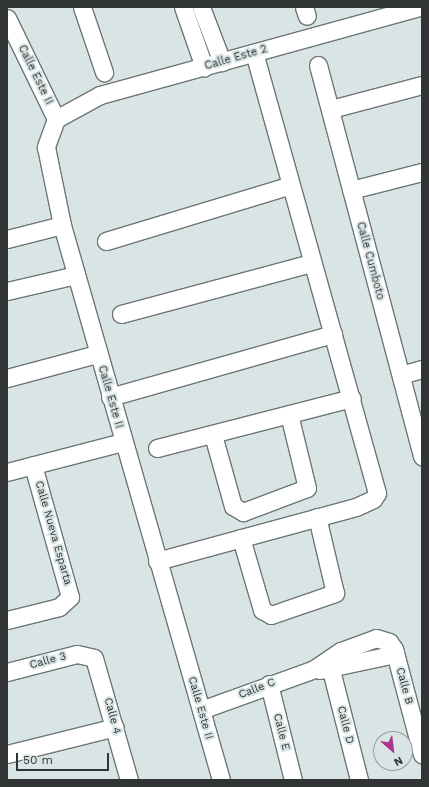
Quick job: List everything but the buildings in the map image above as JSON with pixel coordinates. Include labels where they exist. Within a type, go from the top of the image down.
[{"type":"street","points":[[183,7],[204,67]]},
{"type":"street","points":[[201,7],[222,62]]},
{"type":"street","name":"Calle Este 2","points":[[56,119],[100,95],[419,7]]},
{"type":"street","points":[[87,8],[104,72]]},
{"type":"street","name":"Calle Este II","points":[[7,18],[56,119],[46,147],[62,225],[122,442],[221,780]]},
{"type":"street","points":[[158,561],[366,503],[377,493],[352,398],[312,263],[254,53]]},
{"type":"street","name":"Calle Cumboto","points":[[318,66],[331,109],[351,190],[422,454]]},
{"type":"street","points":[[331,109],[422,85]]},
{"type":"street","points":[[351,190],[422,172]]},
{"type":"street","points":[[106,241],[291,185]]},
{"type":"street","points":[[7,239],[62,225]]},
{"type":"street","points":[[121,314],[312,263]]},
{"type":"street","points":[[7,291],[76,276]]},
{"type":"street","points":[[110,398],[333,334]]},
{"type":"street","points":[[7,378],[97,354]]},
{"type":"street","points":[[401,375],[422,369]]},
{"type":"street","points":[[158,448],[352,398]]},
{"type":"street","points":[[213,435],[233,506],[243,512],[304,492],[307,488],[289,414]]},
{"type":"street","points":[[7,472],[122,442]]},
{"type":"street","name":"Calle Nueva Esparta","points":[[7,620],[58,607],[68,601],[70,591],[33,465]]},
{"type":"street","points":[[241,538],[262,610],[271,615],[335,593],[317,517]]},
{"type":"street","name":"Calle C","points":[[201,710],[269,684],[322,670],[328,657],[365,640],[376,638],[392,648]]},
{"type":"street","name":"Calle B","points":[[392,648],[422,754]]},
{"type":"street","name":"Calle 3","points":[[7,672],[77,654],[89,655]]},
{"type":"street","name":"Calle 4","points":[[89,655],[97,664],[129,780]]},
{"type":"street","name":"Calle D","points":[[322,670],[359,780]]},
{"type":"street","name":"Calle E","points":[[269,684],[293,780]]},
{"type":"street","points":[[7,754],[115,727]]}]
